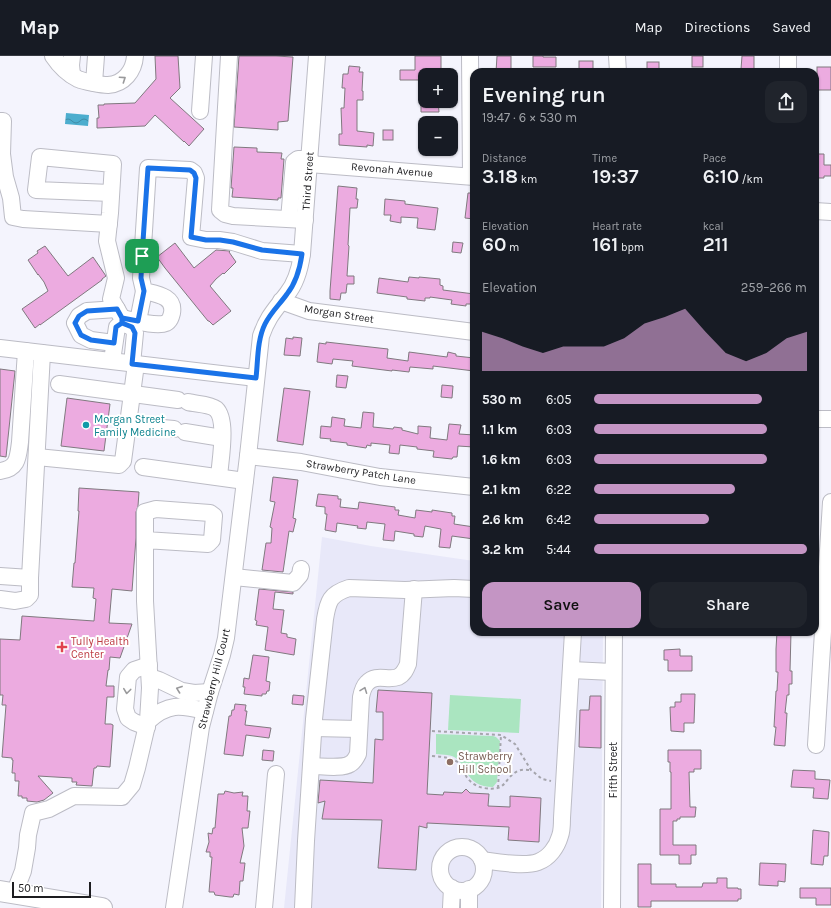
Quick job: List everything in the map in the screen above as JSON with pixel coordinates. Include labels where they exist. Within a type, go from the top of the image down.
[{"type":"main road","points":[[7,892],[48,904],[102,908]]},
{"type":"street","points":[[53,56],[72,75],[80,80],[108,85],[123,80],[129,75],[133,67],[135,56]]},
{"type":"street","points":[[72,56],[72,75]]},
{"type":"street","points":[[94,83],[96,56]]},
{"type":"street","points":[[200,111],[204,56]]},
{"type":"street","points":[[229,56],[220,210],[225,214],[232,216],[305,220]]},
{"type":"street","name":"Third Street","points":[[281,301],[288,294],[294,282],[302,254],[317,56]]},
{"type":"street","points":[[470,56],[470,68]]},
{"type":"street","points":[[617,56],[618,68]]},
{"type":"street","points":[[788,56],[788,68]]},
{"type":"street","points":[[0,121],[3,121],[2,164],[11,198],[13,216],[23,219],[109,224]]},
{"type":"street","points":[[111,193],[36,190],[40,157],[113,164],[109,224],[107,241],[116,278],[111,299],[135,333],[126,363]]},
{"type":"street","points":[[289,219],[294,162],[298,159],[310,161]]},
{"type":"street","name":"Revonah Avenue","points":[[310,161],[470,177]]},
{"type":"street","points":[[37,457],[119,465],[123,461],[132,394],[126,363],[114,343],[116,327],[126,320],[144,291],[141,278],[148,168],[190,170],[194,173],[196,178],[191,237],[206,240],[233,242],[262,250],[302,254]]},
{"type":"street","points":[[819,211],[831,212]]},
{"type":"street","points":[[114,343],[91,340],[81,335],[75,323],[79,316],[87,311],[126,320],[158,325],[166,323],[171,317],[173,308],[170,302],[162,295],[144,291]]},
{"type":"street","points":[[0,348],[256,378],[261,336],[268,319],[281,301]]},
{"type":"street","name":"Morgan Street","points":[[281,301],[309,311],[470,331]]},
{"type":"street","points":[[0,599],[26,599],[30,595],[37,457],[34,352]]},
{"type":"street","points":[[0,471],[7,470],[15,464],[18,456],[34,352]]},
{"type":"street","name":"Strawberry Hill Court","points":[[174,908],[197,750],[205,711],[226,638],[256,378]]},
{"type":"street","points":[[59,384],[211,406],[216,409],[222,422],[219,477]]},
{"type":"street","points":[[819,419],[831,419]]},
{"type":"street","points":[[128,425],[222,438]]},
{"type":"street","name":"Strawberry Patch Lane","points":[[248,456],[301,462],[380,478],[470,487]]},
{"type":"street","points":[[142,466],[245,481]]},
{"type":"street","points":[[816,745],[831,502]]},
{"type":"street","points":[[7,892],[24,868],[28,848],[28,835],[33,813],[49,809],[74,796],[122,797],[132,785],[138,768],[148,724],[150,688],[145,601],[145,540]]},
{"type":"street","points":[[234,577],[293,583],[300,575],[301,569]]},
{"type":"street","points":[[0,576],[30,578]]},
{"type":"street","points":[[303,908],[314,728],[325,620],[327,608],[331,598],[340,591],[349,588],[414,590],[470,589]]},
{"type":"street","points":[[311,766],[343,766],[350,764],[356,758],[358,754],[361,697],[365,685],[370,679],[397,677],[402,674],[408,664],[414,590]]},
{"type":"street","points":[[482,860],[526,864],[538,862],[547,857],[556,847],[560,835],[573,636]]},
{"type":"street","name":"Fifth Street","points":[[612,908],[614,636]]},
{"type":"street","points":[[148,724],[134,722],[128,718],[125,708],[128,677],[134,670],[149,671],[160,680],[182,691],[194,693],[210,692]]},
{"type":"street","points":[[571,670],[613,672]]},
{"type":"street","points":[[148,724],[156,713],[174,706],[205,711]]},
{"type":"street","points":[[314,728],[359,729]]},
{"type":"street","points":[[264,908],[276,774]]},
{"type":"street","points":[[465,847],[472,849],[482,860],[484,868],[483,874],[476,886],[470,889],[463,891],[456,890],[445,882],[441,876],[441,862],[450,850],[465,847]]},
{"type":"street","points":[[451,908],[452,888]]},
{"type":"street","points":[[469,908],[470,889]]},
{"type":"path","points":[[432,731],[501,735],[515,744],[531,770],[542,779],[564,782]]},
{"type":"path","points":[[498,788],[501,735]]},
{"type":"path","points":[[432,756],[446,757],[454,760],[460,764],[470,782],[483,788],[498,788],[504,786],[519,770],[531,770]]},
{"type":"shaded area","name":"Strawberry Hill School","points":[[322,537],[371,546],[470,560],[470,636],[603,636],[601,908],[284,908]]},
{"type":"green space","points":[[450,695],[521,699],[519,733],[448,730]]},
{"type":"green space","points":[[436,734],[496,737],[500,741],[497,782],[493,787],[480,785],[473,781],[460,761],[455,757],[436,754]]},
{"type":"water","points":[[66,113],[89,115],[88,126],[65,124]]},
{"type":"building","points":[[155,56],[178,56],[180,88],[170,98],[204,129],[189,146],[155,115],[145,126],[97,128],[97,118],[99,118],[98,105],[135,103],[156,79]]},
{"type":"building","points":[[239,56],[293,57],[288,121],[278,122],[278,130],[234,127]]},
{"type":"building","points":[[415,56],[441,56],[441,68],[418,68],[418,80],[400,80],[400,70],[415,70]]},
{"type":"building","points":[[497,56],[511,56],[511,68],[496,68]]},
{"type":"building","points":[[533,56],[556,57],[556,67],[533,67]]},
{"type":"building","points":[[692,56],[703,56],[703,67],[692,67]]},
{"type":"building","points":[[742,56],[754,56],[754,68],[741,68]]},
{"type":"building","points":[[579,61],[593,61],[593,68],[579,68]]},
{"type":"building","points":[[647,62],[659,62],[659,68],[647,68]]},
{"type":"building","points":[[349,66],[360,67],[359,72],[363,72],[363,100],[357,100],[357,131],[374,133],[373,146],[339,145],[339,134],[342,134],[341,108],[344,108],[345,88],[342,88],[343,74],[348,74]]},
{"type":"building","points":[[831,67],[831,90],[819,90],[819,68],[817,68]]},
{"type":"building","points":[[421,108],[439,108],[439,112],[421,112]]},
{"type":"building","points":[[383,130],[393,130],[393,140],[383,140]]},
{"type":"building","points":[[234,147],[257,148],[257,152],[282,153],[281,159],[284,159],[281,198],[278,198],[278,200],[232,197],[233,188],[231,188]]},
{"type":"building","points":[[819,154],[824,154],[824,165],[831,165],[831,176],[824,176],[824,178],[819,178]]},
{"type":"building","points":[[338,186],[357,188],[356,199],[358,199],[357,208],[350,208],[348,245],[347,276],[354,276],[354,284],[347,284],[346,293],[341,293],[340,300],[330,299]]},
{"type":"building","points":[[468,193],[470,193],[470,219],[465,218]]},
{"type":"building","points":[[385,199],[405,201],[405,204],[438,208],[435,230],[417,228],[418,218],[401,217],[401,223],[390,221],[391,215],[384,215]]},
{"type":"building","points":[[453,242],[463,243],[461,253],[452,252]]},
{"type":"building","points":[[175,243],[194,268],[216,250],[230,251],[229,252],[236,262],[210,286],[231,311],[213,325],[208,321],[157,257]]},
{"type":"building","points":[[45,246],[68,276],[93,257],[106,276],[35,328],[22,309],[48,291],[44,282],[28,260],[38,253],[37,251]]},
{"type":"building","points":[[409,277],[440,279],[440,285],[443,286],[443,290],[470,293],[470,304],[466,304],[466,306],[451,304],[452,300],[430,297],[425,298],[425,301],[377,293],[379,278],[408,282]]},
{"type":"building","points":[[293,337],[302,338],[300,356],[284,355],[286,338],[293,339]]},
{"type":"building","points":[[326,342],[388,349],[387,358],[408,361],[409,352],[447,357],[448,352],[456,354],[456,356],[470,358],[470,371],[433,366],[433,369],[410,367],[409,372],[352,366],[353,361],[333,359],[332,364],[317,362],[319,343],[326,344]]},
{"type":"building","points":[[0,369],[15,371],[6,457],[0,456]]},
{"type":"building","points":[[337,375],[348,376],[346,388],[336,387]]},
{"type":"building","points":[[442,385],[453,386],[452,398],[441,397]]},
{"type":"building","points":[[284,388],[310,391],[303,445],[277,441]]},
{"type":"building","name":"Morgan Street Family Medicine","points":[[67,398],[110,404],[104,451],[61,446]]},
{"type":"building","points":[[363,412],[374,413],[373,427],[393,429],[394,427],[402,428],[402,430],[418,434],[418,426],[431,427],[430,438],[447,440],[449,424],[461,425],[459,434],[470,435],[470,447],[458,446],[457,457],[453,457],[452,459],[433,457],[434,451],[417,449],[417,447],[400,445],[399,454],[389,453],[390,445],[371,443],[371,446],[367,445],[366,448],[347,445],[347,443],[330,441],[331,439],[320,438],[321,426],[331,427],[332,417],[345,419],[344,426],[361,428]]},
{"type":"building","points":[[273,477],[298,480],[293,518],[296,519],[293,532],[289,531],[283,572],[262,570],[266,543],[271,543],[272,528],[270,527],[275,502],[270,501]]},
{"type":"building","name":"Tully Health Center","points":[[79,488],[139,492],[136,512],[136,538],[132,591],[112,589],[109,623],[132,624],[120,658],[110,657],[108,670],[106,686],[114,686],[114,697],[107,697],[105,724],[113,725],[110,767],[97,766],[94,768],[92,786],[76,785],[77,782],[72,782],[72,778],[38,776],[53,793],[44,800],[37,802],[27,801],[27,798],[18,796],[19,781],[15,781],[15,773],[12,773],[12,758],[2,757],[6,705],[2,705],[3,695],[0,695],[0,639],[20,640],[22,616],[94,621],[96,599],[93,598],[94,588],[72,587],[79,511]]},
{"type":"building","points":[[318,494],[338,496],[338,499],[341,499],[340,507],[358,509],[359,502],[395,507],[395,510],[399,510],[398,515],[415,518],[416,510],[432,512],[432,510],[452,513],[452,516],[455,516],[454,524],[470,526],[470,538],[452,536],[450,548],[439,547],[441,529],[425,526],[423,537],[395,531],[394,541],[383,540],[385,524],[367,522],[366,529],[357,528],[358,526],[337,523],[336,532],[325,530],[327,514],[325,514],[325,507],[316,506]]},
{"type":"building","points":[[259,589],[293,592],[293,594],[275,592],[273,609],[284,610],[281,633],[287,634],[287,637],[296,639],[294,655],[265,650],[268,627],[256,625],[257,621],[255,620]]},
{"type":"building","points":[[777,636],[791,636],[790,671],[792,671],[792,684],[789,684],[789,695],[787,695],[785,713],[787,713],[785,746],[774,745],[778,672],[776,672]]},
{"type":"building","points":[[680,649],[680,656],[692,656],[692,671],[668,671],[668,660],[664,660],[664,650]]},
{"type":"building","points":[[253,655],[269,657],[266,681],[270,682],[269,691],[267,691],[266,694],[262,694],[262,696],[244,694],[244,678],[249,679]]},
{"type":"building","points":[[378,690],[432,693],[427,794],[443,795],[444,792],[462,793],[466,789],[470,793],[489,794],[488,806],[510,807],[510,796],[541,798],[539,842],[508,840],[509,827],[427,823],[427,828],[419,826],[416,870],[378,868],[382,820],[322,819],[325,801],[318,803],[320,780],[373,783],[375,739],[383,740],[383,712],[376,712]]},
{"type":"building","points":[[681,694],[695,694],[694,723],[684,723],[684,732],[671,731],[670,707],[675,707],[675,702],[681,702]]},
{"type":"building","points":[[293,695],[304,696],[303,705],[292,704]]},
{"type":"building","points":[[590,696],[601,696],[601,748],[579,747],[580,710],[589,710]]},
{"type":"building","points":[[235,704],[246,705],[245,711],[247,711],[245,725],[271,728],[269,738],[246,735],[243,756],[224,754],[229,716],[231,716],[232,710],[234,710]]},
{"type":"building","points":[[263,750],[274,751],[273,761],[262,760]]},
{"type":"building","points":[[668,750],[701,750],[701,769],[694,769],[694,772],[689,772],[690,807],[696,807],[695,817],[680,817],[677,821],[673,821],[673,845],[696,845],[696,855],[691,855],[691,864],[679,864],[679,855],[660,855],[660,809],[671,809],[671,772],[670,762],[668,762]]},
{"type":"building","points":[[793,770],[815,771],[815,779],[830,780],[828,799],[813,798],[814,788],[791,787]]},
{"type":"building","points":[[225,791],[234,793],[243,792],[242,796],[248,796],[247,811],[250,811],[248,828],[242,828],[244,846],[240,863],[245,863],[243,881],[240,881],[239,895],[234,894],[233,897],[215,895],[214,892],[209,892],[212,857],[210,857],[210,852],[206,852],[209,842],[208,833],[212,834],[213,828],[215,828],[218,794],[224,794]]},
{"type":"building","points":[[813,830],[829,832],[828,856],[824,856],[823,865],[811,864]]},
{"type":"building","points":[[760,863],[786,864],[785,882],[778,881],[778,886],[759,885]]},
{"type":"building","points":[[638,864],[651,864],[651,884],[676,884],[676,887],[702,887],[703,883],[717,883],[717,878],[727,878],[727,888],[741,889],[741,899],[738,899],[738,901],[651,901],[651,907],[638,907]]},
{"type":"building","points":[[800,888],[831,888],[831,905],[816,905],[816,898],[800,898]]},
{"type":"place","name":"Morgan Street Family Medicine","points":[[86,425]]},
{"type":"place","name":"Tully Health Center","points":[[62,647]]},
{"type":"place","name":"Strawberry Hill School","points":[[450,762]]},
{"type":"route","points":[[142,256],[141,278],[144,291],[138,321],[122,318],[122,323],[116,327],[114,343],[91,340],[81,335],[75,323],[79,316],[87,311],[117,309],[122,318],[122,323],[132,327],[135,333],[132,364],[256,378],[261,336],[264,325],[281,301],[288,294],[297,274],[302,254],[262,250],[233,242],[206,240],[191,237],[196,178],[194,173],[190,170],[148,168],[142,256]]}]
